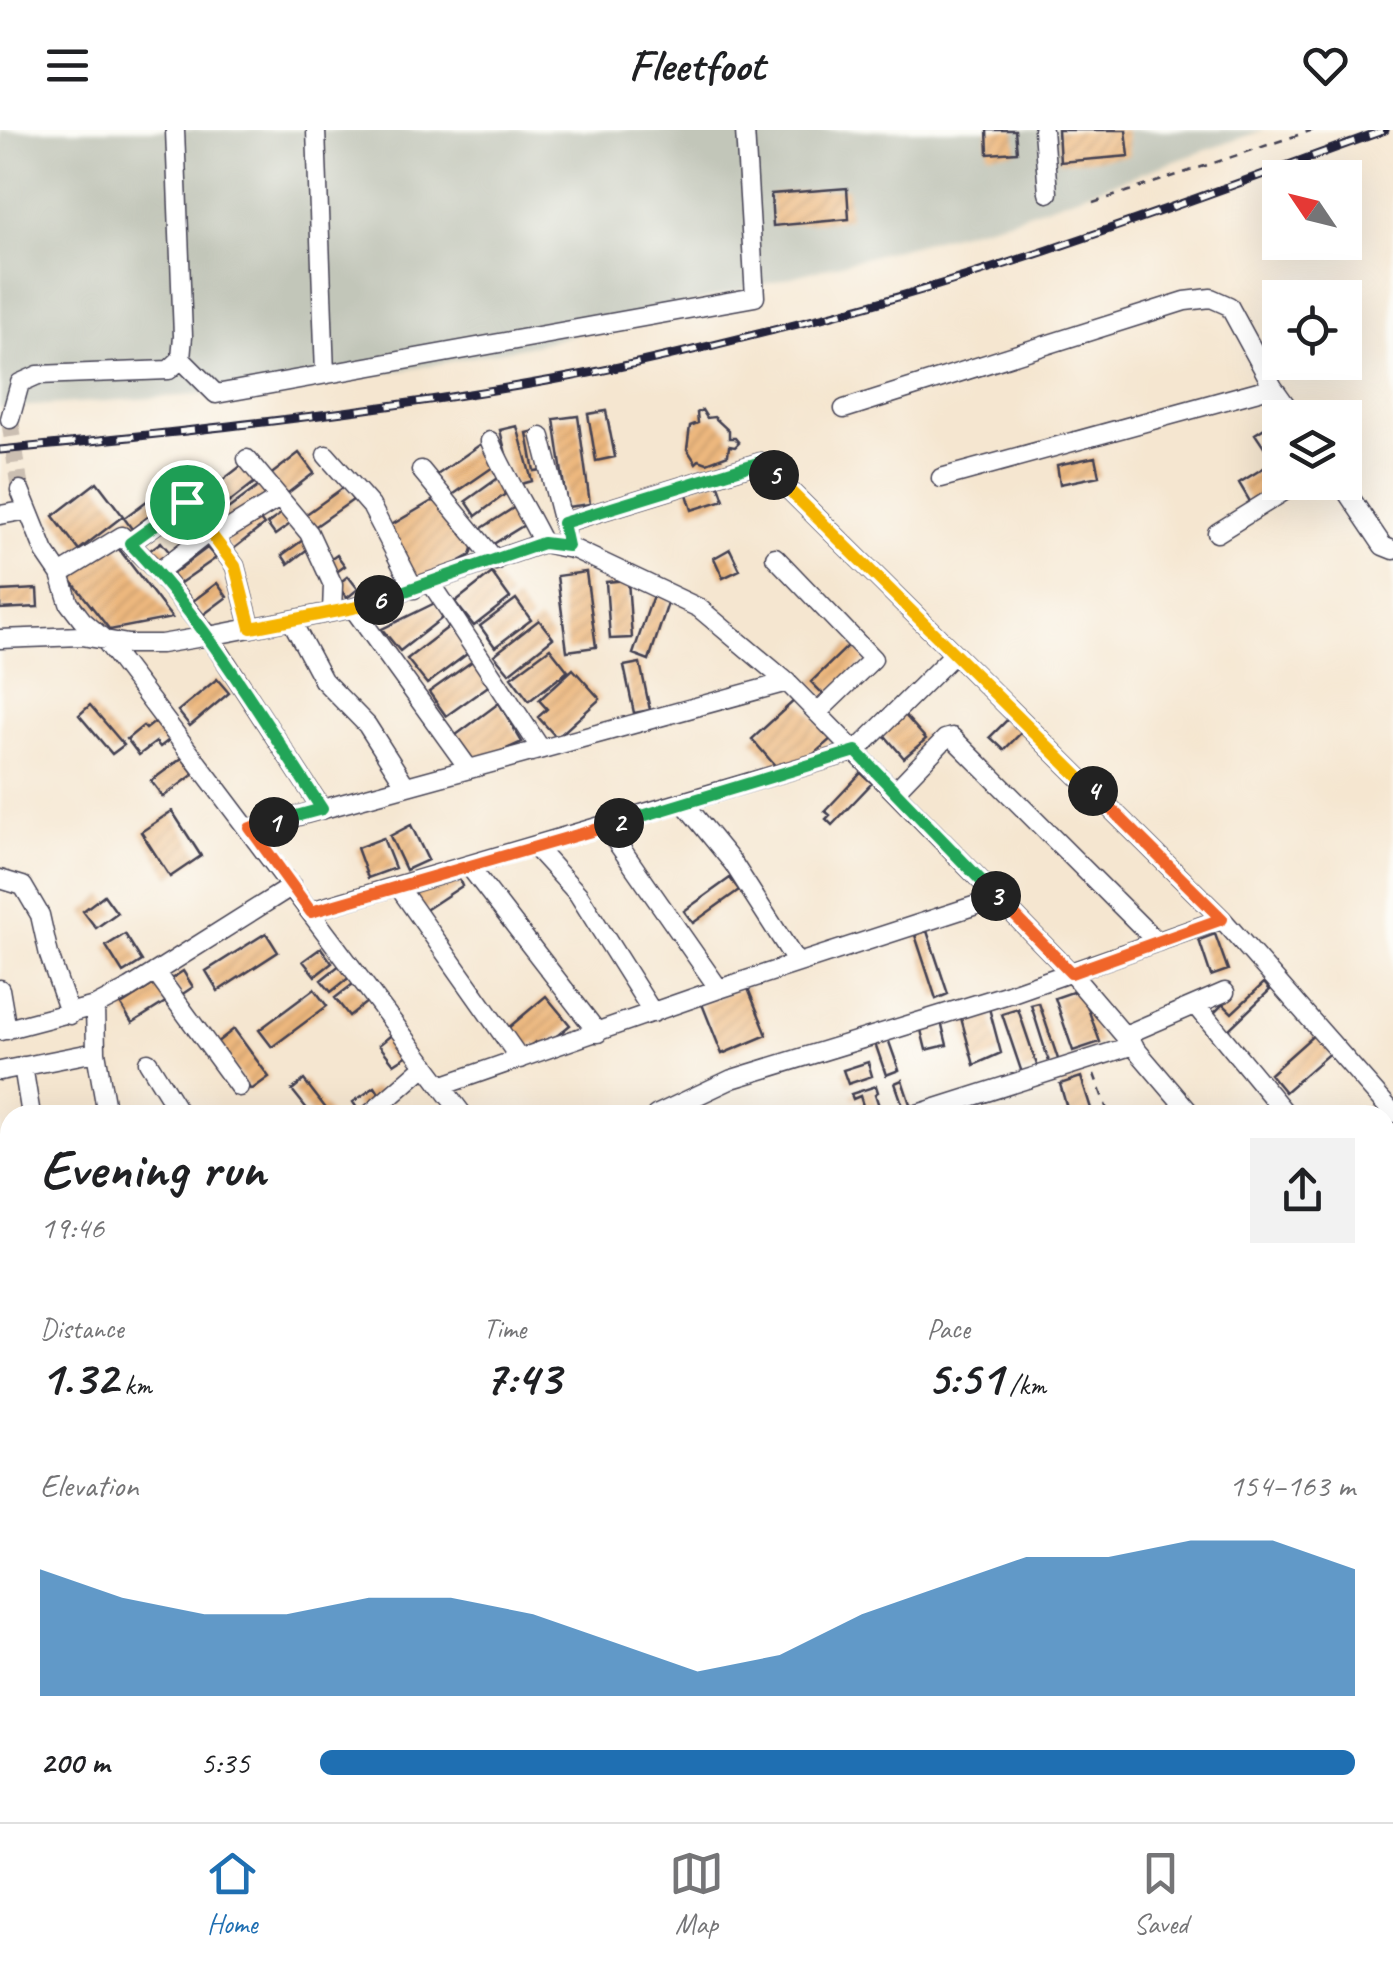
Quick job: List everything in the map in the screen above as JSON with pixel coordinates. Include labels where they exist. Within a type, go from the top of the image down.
[{"type":"street","points":[[10,419],[20,383],[38,375],[169,370],[181,359],[175,130]]},
{"type":"street","points":[[316,130],[324,374]]},
{"type":"street","points":[[181,359],[216,394],[755,297],[745,130]]},
{"type":"street","points":[[1043,130],[1048,193]]},
{"type":"street","points":[[844,409],[1200,298],[1222,300],[1230,306],[1283,400]]},
{"type":"street","points":[[942,478],[1274,387]]},
{"type":"street","points":[[541,437],[568,546]]},
{"type":"street","points":[[490,441],[543,543]]},
{"type":"street","points":[[326,455],[371,506],[422,586],[541,749]]},
{"type":"street","points":[[247,459],[309,534],[329,571],[332,612]]},
{"type":"street","points":[[563,523],[761,462],[1222,919],[1384,1105]]},
{"type":"street","points":[[421,470],[496,561]]},
{"type":"street","points":[[20,490],[45,552],[60,574],[69,603],[104,639],[250,828],[455,1105]]},
{"type":"street","points":[[158,572],[211,535],[279,498]]},
{"type":"street","points":[[130,543],[185,500],[235,566],[251,628]]},
{"type":"street","points":[[1217,532],[1269,500]]},
{"type":"street","points":[[1352,500],[1383,546],[1393,550]]},
{"type":"street","points":[[0,514],[28,510]]},
{"type":"street","points":[[60,574],[122,536],[130,543],[209,636],[322,809]]},
{"type":"street","points":[[0,640],[82,636],[128,644],[161,644],[353,608],[543,543],[568,546],[700,608],[787,682],[1071,973],[1184,1105]]},
{"type":"street","points":[[775,557],[873,659],[818,712]]},
{"type":"street","points":[[353,608],[469,769]]},
{"type":"street","points":[[291,620],[323,680],[367,725],[406,786]]},
{"type":"street","points":[[311,912],[856,751],[954,654]]},
{"type":"street","points":[[250,828],[787,682]]},
{"type":"street","points":[[894,791],[952,736],[1157,942]]},
{"type":"street","points":[[684,803],[733,863],[797,964]]},
{"type":"street","points":[[606,826],[719,989]]},
{"type":"street","points":[[535,847],[578,894],[653,1012]]},
{"type":"street","points":[[468,866],[598,1032]]},
{"type":"street","points":[[0,879],[24,886],[40,915],[48,955],[70,1015]]},
{"type":"street","points":[[0,989],[3,1030],[96,1006],[292,886]]},
{"type":"street","points":[[398,886],[520,1059]]},
{"type":"street","points":[[441,1086],[719,989],[998,898]]},
{"type":"street","points":[[677,1105],[732,1079],[1071,973],[1222,919]]},
{"type":"street","points":[[155,972],[239,1086]]},
{"type":"street","points":[[943,1105],[1130,1040],[1225,992]]},
{"type":"street","points":[[1196,1004],[1278,1105]]},
{"type":"street","points":[[96,1006],[96,1052],[105,1105]]},
{"type":"street","points":[[0,1071],[96,1052]]},
{"type":"street","points":[[148,1062],[175,1105]]},
{"type":"street","points":[[380,1105],[426,1065]]},
{"type":"street","points":[[23,1066],[29,1105]]},
{"type":"path","points":[[1093,203],[1313,130]]},
{"type":"path","points":[[1094,1074],[1105,1105]]},
{"type":"shaded area","points":[[0,130],[1263,130],[1011,219],[537,344],[411,369],[258,391],[0,408]]},
{"type":"building","points":[[987,130],[1015,130],[1017,152],[988,154]]},
{"type":"building","points":[[1058,130],[1126,130],[1129,156],[1060,162]]},
{"type":"building","points":[[847,188],[849,219],[773,226],[771,194]]},
{"type":"building","points":[[702,410],[739,443],[729,446],[728,455],[696,463],[687,449],[690,426],[698,423],[697,413]]},
{"type":"building","points":[[606,411],[615,457],[596,461],[588,414]]},
{"type":"building","points":[[578,416],[590,504],[567,507],[554,419]]},
{"type":"building","points":[[517,426],[532,481],[514,486],[500,430]]},
{"type":"building","points":[[535,431],[542,470],[534,471],[527,433]]},
{"type":"building","points":[[481,444],[496,465],[451,496],[437,475]]},
{"type":"building","points":[[299,453],[314,473],[284,496],[269,476]]},
{"type":"building","points":[[1095,457],[1099,476],[1060,484],[1057,465]]},
{"type":"building","points":[[246,462],[259,479],[214,514],[201,497]]},
{"type":"building","points":[[1262,469],[1262,499],[1252,505],[1239,483]]},
{"type":"building","points":[[501,476],[511,490],[476,516],[466,501]]},
{"type":"building","points":[[179,477],[186,488],[132,529],[124,518]]},
{"type":"building","points":[[717,480],[724,500],[692,510],[686,491]]},
{"type":"building","points":[[97,482],[123,516],[79,550],[53,516]]},
{"type":"building","points":[[263,483],[271,493],[221,531],[213,520]]},
{"type":"building","points":[[344,487],[353,500],[313,528],[305,515]]},
{"type":"building","points":[[432,501],[442,503],[475,541],[471,555],[416,586],[383,530]]},
{"type":"building","points":[[518,505],[529,522],[490,546],[479,530]]},
{"type":"building","points":[[285,511],[293,522],[275,535],[267,524]]},
{"type":"building","points":[[257,516],[264,525],[232,550],[225,541]]},
{"type":"building","points":[[303,540],[309,548],[288,564],[282,555]]},
{"type":"building","points":[[161,542],[171,554],[154,567],[145,554]]},
{"type":"building","points":[[115,544],[172,618],[110,630],[70,579]]},
{"type":"building","points":[[207,548],[216,558],[173,588],[166,579]]},
{"type":"building","points":[[730,549],[740,570],[723,578],[714,558]]},
{"type":"building","points":[[337,555],[345,566],[335,573],[327,562]]},
{"type":"building","points":[[586,572],[596,647],[567,651],[557,576]]},
{"type":"building","points":[[492,573],[510,598],[474,626],[455,602]]},
{"type":"building","points":[[348,576],[358,589],[347,598],[337,585]]},
{"type":"building","points":[[628,580],[632,638],[610,639],[606,582]]},
{"type":"building","points":[[217,583],[227,597],[203,615],[193,601]]},
{"type":"building","points":[[37,589],[38,607],[0,609],[0,591]]},
{"type":"building","points":[[653,595],[669,600],[649,660],[633,654]]},
{"type":"building","points":[[516,599],[531,620],[495,647],[480,626]]},
{"type":"building","points":[[437,602],[446,615],[400,651],[382,629]]},
{"type":"building","points":[[539,620],[553,638],[509,673],[494,655]]},
{"type":"building","points":[[451,625],[471,651],[427,684],[407,659]]},
{"type":"building","points":[[850,644],[865,659],[826,697],[811,682]]},
{"type":"building","points":[[550,648],[568,671],[529,701],[511,677]]},
{"type":"building","points":[[477,658],[494,682],[446,716],[429,692]]},
{"type":"building","points":[[640,663],[650,710],[634,713],[624,666]]},
{"type":"building","points":[[573,669],[600,699],[557,738],[538,717],[547,709],[539,700]]},
{"type":"building","points":[[217,679],[229,693],[190,726],[178,711]]},
{"type":"building","points":[[797,698],[832,738],[806,761],[778,769],[752,739]]},
{"type":"building","points":[[499,703],[522,742],[471,765],[452,738]]},
{"type":"building","points":[[90,705],[124,745],[112,754],[79,715]]},
{"type":"building","points":[[902,712],[926,739],[904,758],[881,731]]},
{"type":"building","points":[[1011,716],[1024,730],[1004,750],[990,737]]},
{"type":"building","points":[[155,722],[169,740],[160,747],[156,742],[139,755],[127,739]]},
{"type":"building","points":[[182,758],[194,774],[163,797],[151,781]]},
{"type":"building","points":[[861,773],[872,783],[832,825],[825,811]]},
{"type":"building","points":[[172,811],[201,856],[170,877],[141,832]]},
{"type":"building","points":[[411,825],[428,860],[406,870],[390,836]]},
{"type":"building","points":[[383,838],[395,868],[368,878],[357,848]]},
{"type":"building","points":[[730,878],[739,890],[693,923],[684,911]]},
{"type":"building","points":[[459,879],[462,886],[421,913],[411,893]]},
{"type":"building","points":[[104,895],[117,913],[96,928],[83,911]]},
{"type":"building","points":[[927,931],[948,994],[936,999],[915,935]]},
{"type":"building","points":[[266,933],[278,952],[218,991],[206,971]]},
{"type":"building","points":[[125,934],[142,961],[123,973],[106,946]]},
{"type":"building","points":[[1215,934],[1228,970],[1211,976],[1199,940]]},
{"type":"building","points":[[321,948],[332,963],[315,976],[303,961]]},
{"type":"building","points":[[341,964],[351,976],[331,992],[321,980]]},
{"type":"building","points":[[183,971],[193,987],[181,995],[171,979]]},
{"type":"building","points":[[156,983],[167,1001],[132,1023],[121,1005]]},
{"type":"building","points":[[1264,983],[1270,990],[1226,1032],[1211,1016],[1223,1004],[1232,1013]]},
{"type":"building","points":[[353,984],[367,1002],[349,1016],[335,998]]},
{"type":"building","points":[[747,986],[767,1035],[722,1054],[702,1004]]},
{"type":"building","points":[[314,989],[327,1006],[272,1047],[259,1030]]},
{"type":"building","points":[[1081,989],[1100,1042],[1073,1051],[1055,998]]},
{"type":"building","points":[[546,996],[570,1025],[541,1049],[535,1042],[525,1051],[507,1029]]},
{"type":"building","points":[[1039,1003],[1059,1062],[1050,1065],[1031,1005]]},
{"type":"building","points":[[989,1008],[1001,1053],[974,1065],[961,1018]]},
{"type":"building","points":[[1018,1009],[1038,1068],[1022,1073],[1002,1014]]},
{"type":"building","points":[[941,1021],[947,1045],[926,1050],[920,1026]]},
{"type":"building","points":[[234,1029],[269,1077],[251,1090],[216,1043]]},
{"type":"building","points":[[395,1032],[411,1053],[394,1064],[379,1045]]},
{"type":"building","points":[[1317,1032],[1333,1050],[1285,1092],[1270,1074]]},
{"type":"building","points":[[888,1039],[899,1070],[886,1075],[875,1043]]},
{"type":"building","points":[[868,1062],[872,1076],[848,1084],[843,1070]]},
{"type":"building","points":[[1081,1077],[1090,1105],[1066,1105],[1060,1084]]},
{"type":"building","points":[[304,1080],[323,1105],[304,1105],[292,1090]]},
{"type":"building","points":[[902,1080],[910,1105],[903,1105],[895,1083]]},
{"type":"building","points":[[876,1086],[879,1105],[863,1105],[860,1096],[853,1099],[851,1094]]},
{"type":"building","points":[[375,1087],[382,1098],[372,1105],[353,1102]]},
{"type":"tunnel","points":[[10,419],[20,490]]},
{"type":"railway","points":[[0,450],[411,403],[669,356],[941,284],[1090,236],[1385,130]]},
{"type":"route","points":[[761,462],[1222,919],[1071,973],[856,751],[311,912],[250,828],[322,809],[209,636],[130,543],[187,502],[235,566],[251,628],[353,608],[543,543],[568,546],[563,523],[761,462]]}]
